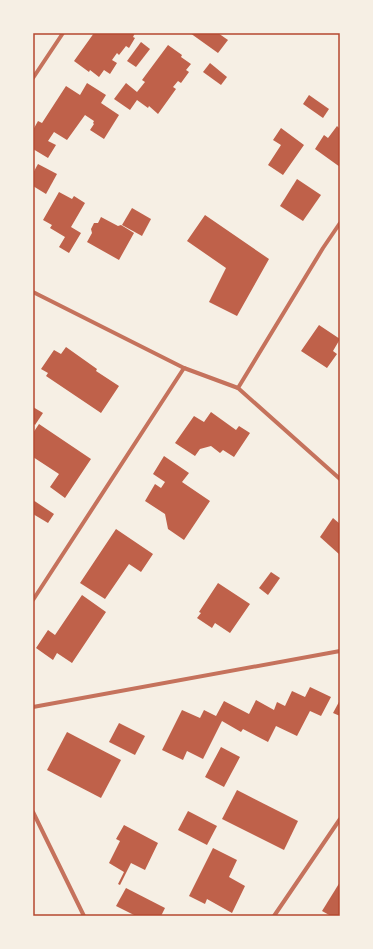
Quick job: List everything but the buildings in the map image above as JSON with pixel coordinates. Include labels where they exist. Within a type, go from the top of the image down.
[{"type":"street","points":[[33,78],[63,33]]},
{"type":"street","points":[[238,388],[323,248],[340,223]]},
{"type":"street","points":[[33,292],[184,368],[238,388],[340,479]]},
{"type":"street","points":[[33,600],[184,368]]},
{"type":"street","points":[[33,708],[340,651]]},
{"type":"street","points":[[33,812],[84,916]]},
{"type":"street","points":[[274,916],[340,819]]}]
